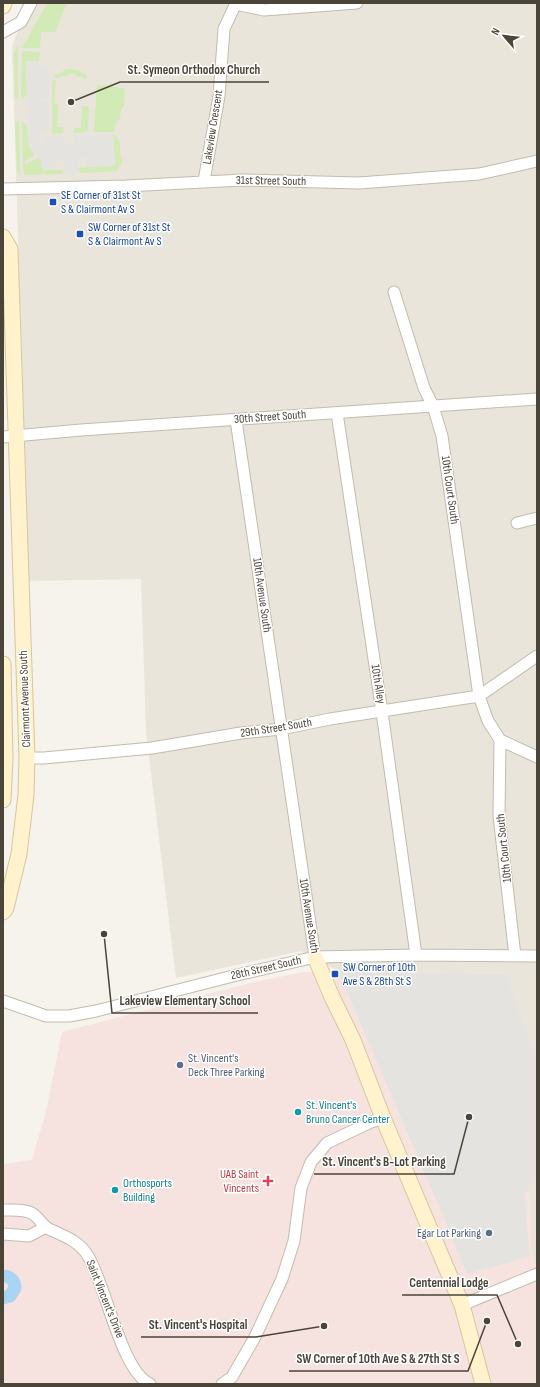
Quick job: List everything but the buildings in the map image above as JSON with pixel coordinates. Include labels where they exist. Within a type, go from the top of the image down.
[{"type":"street","points":[[3,32],[21,22],[31,3]]},
{"type":"street","points":[[236,4],[264,10],[357,3]]},
{"type":"street","name":"Lakeview Crescent","points":[[204,181],[219,96],[224,28],[236,4]]},
{"type":"street","name":"31st Street South","points":[[3,189],[126,186],[243,180],[359,183],[479,174],[537,161]]},
{"type":"street","points":[[3,237],[10,249],[9,436]]},
{"type":"street","name":"10th Court South","points":[[394,292],[424,388],[434,406],[442,436],[479,696],[488,721],[500,740],[499,816],[515,956]]},
{"type":"street","name":"30th Street South","points":[[9,436],[537,399]]},
{"type":"street","name":"10th Alley","points":[[337,413],[382,712],[416,955]]},
{"type":"street","name":"10th Avenue South","points":[[236,420],[315,957],[353,1040],[383,1118],[462,1304],[483,1384]]},
{"type":"street","name":"Clairmont Avenue South","points":[[3,912],[6,908],[19,854],[26,795],[27,758],[17,484],[9,436]]},
{"type":"street","points":[[517,523],[537,518]]},
{"type":"street","name":"29th Street South","points":[[4,758],[44,758],[152,748],[242,733],[281,729],[330,719],[479,696],[537,656]]},
{"type":"street","name":"Clairmont Avenue South","points":[[3,664],[3,800]]},
{"type":"street","points":[[500,740],[537,757]]},
{"type":"street","name":"28th Street South","points":[[3,1001],[46,1016],[74,1016],[315,957],[416,955],[537,956]]},
{"type":"street","points":[[222,1384],[232,1377],[255,1337],[282,1279],[294,1241],[301,1188],[311,1162],[327,1143],[371,1122],[383,1118]]},
{"type":"street","name":"Saint Vincent's Drive","points":[[3,1210],[32,1213],[46,1227],[73,1240],[88,1256],[99,1280],[115,1327],[131,1364],[146,1382],[150,1384]]},
{"type":"street","points":[[3,1234],[29,1236],[46,1227]]},
{"type":"street","points":[[462,1304],[537,1274]]},
{"type":"shaded area","points":[[29,3],[537,3],[537,1063],[507,974],[338,971],[301,951],[176,978],[146,732],[141,579],[29,581],[12,46]]},
{"type":"shaded area","points":[[26,61],[39,61],[39,66],[49,67],[49,97],[41,98],[42,102],[49,102],[49,132],[39,132],[39,142],[41,145],[44,145],[44,137],[64,136],[64,143],[68,146],[74,144],[74,136],[113,134],[115,166],[86,167],[86,159],[82,157],[77,162],[77,169],[81,173],[63,173],[64,162],[57,158],[55,160],[56,170],[42,170],[41,160],[31,151],[28,144]]},
{"type":"shaded area","name":"UAB Saint Vincents","points":[[338,971],[507,974],[537,1063],[537,1171],[529,1191],[531,1251],[537,1270],[537,1384],[3,1384],[3,1164],[32,1160],[46,1111],[62,1032],[250,983],[303,972]]},
{"type":"shaded area","points":[[338,971],[507,974],[537,1063],[537,1171],[529,1191],[525,1192],[529,1257],[467,1274]]},
{"type":"shaded area","points":[[537,1171],[537,1270],[531,1251],[529,1191]]},
{"type":"green space","points":[[47,3],[67,3],[55,32],[41,32],[40,48],[22,48]]},
{"type":"green space","points":[[18,45],[18,99],[15,98],[14,53]]},
{"type":"green space","points":[[22,51],[40,52],[39,61],[26,61],[27,93],[25,97],[21,98]]},
{"type":"green space","points":[[67,69],[79,71],[88,78],[84,79],[84,77],[78,77],[72,73],[66,76],[60,76],[60,78],[55,78],[54,76]]},
{"type":"green space","points":[[56,80],[54,104],[58,104],[57,127],[63,127],[63,130],[65,131],[64,133],[52,134],[52,81]]},
{"type":"green space","points":[[97,85],[124,88],[125,104],[121,110],[120,118],[115,126],[114,132],[94,132]]},
{"type":"green space","points":[[82,106],[89,106],[88,131],[74,133],[72,131],[74,131],[74,128],[81,128]]},
{"type":"green space","points":[[19,121],[20,176],[17,171],[15,123]]},
{"type":"green space","points":[[22,121],[27,126],[29,145],[35,155],[26,160],[25,163],[26,164],[38,158],[41,160],[42,170],[64,170],[62,174],[25,175],[23,170]]},
{"type":"green space","points":[[113,134],[120,143],[122,161],[117,171],[81,173],[78,168],[115,165]]},
{"type":"waterway","points":[[3,1276],[12,1279],[15,1288],[10,1296],[3,1298]]},
{"type":"place","name":"St. Symeon Orthodox Church","points":[[71,102]]},
{"type":"place","name":"SE Corner of 31st St S & Clairmont Av S","points":[[53,202]]},
{"type":"place","name":"SW Corner of 31st St S & Clairmont Av S","points":[[80,234]]},
{"type":"place","name":"Lakeview Elementary School","points":[[104,934]]},
{"type":"place","name":"SW Corner of 10th Ave S & 28th St S","points":[[335,974]]},
{"type":"place","name":"St. Vincent's Deck Three Parking","points":[[180,1065]]},
{"type":"place","name":"St. Vincent's Bruno Cancer Center","points":[[298,1112]]},
{"type":"place","name":"St. Vincent's B-Lot Parking","points":[[469,1117]]},
{"type":"place","name":"UAB Saint Vincents","points":[[268,1181]]},
{"type":"place","name":"Orthosports Building","points":[[115,1190]]},
{"type":"place","name":"Egar Lot Parking","points":[[489,1233]]},
{"type":"place","name":"SW Corner of 10th Ave S & 27th St S","points":[[487,1321]]},
{"type":"place","name":"St. Vincent's Hospital","points":[[324,1326]]},
{"type":"place","name":"Centennial Lodge","points":[[518,1344]]}]
